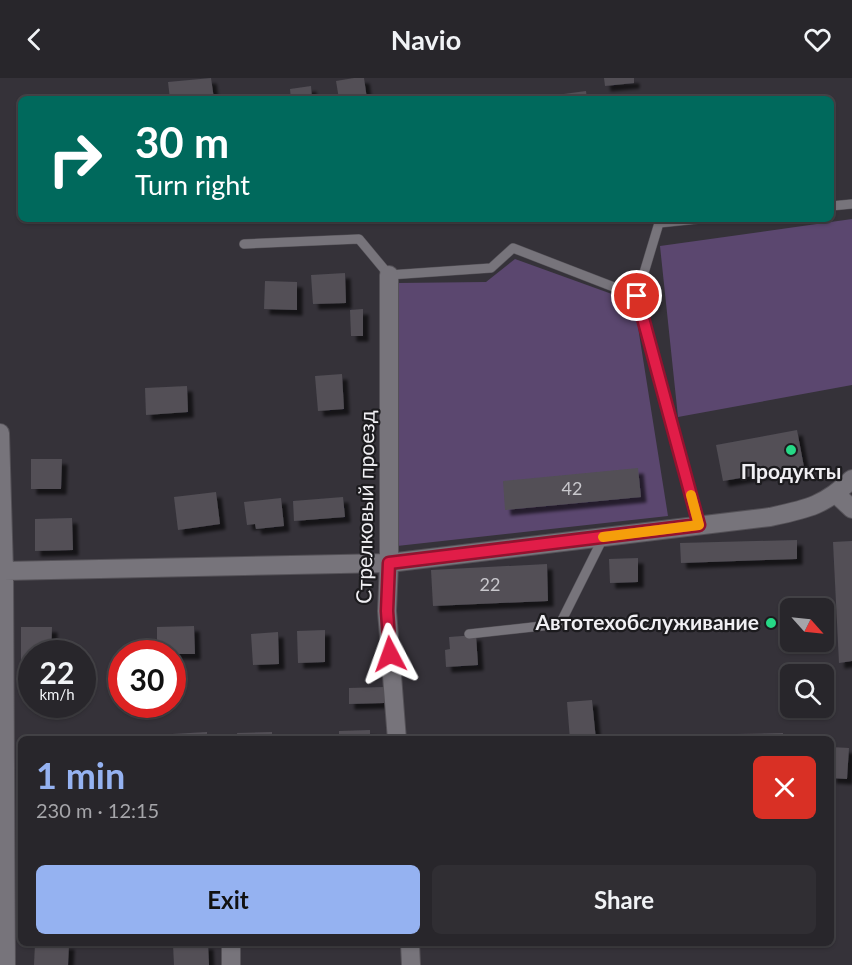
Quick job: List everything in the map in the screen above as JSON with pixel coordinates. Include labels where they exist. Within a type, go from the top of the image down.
[{"type":"street","name":"Стрелковый проезд","points":[[389,275],[387,611],[397,736]]},
{"type":"street","points":[[0,433],[4,572],[6,965]]},
{"type":"street","points":[[4,572],[389,563],[770,517],[811,508],[836,494],[852,479]]},
{"type":"street","points":[[836,494],[852,508]]},
{"type":"street","points":[[231,946],[231,965]]},
{"type":"street","points":[[410,946],[411,965]]},
{"type":"lane","points":[[834,206],[852,204]]},
{"type":"lane","points":[[669,222],[659,223],[637,296],[699,525]]},
{"type":"lane","points":[[244,244],[359,239],[389,275],[491,268],[513,248],[637,296]]},
{"type":"lane","points":[[469,634],[560,624],[604,536]]},
{"type":"shaded area","points":[[852,219],[852,385],[678,417],[660,246]]},
{"type":"shaded area","points":[[515,259],[634,302],[668,516],[397,546],[398,283],[486,282]]},
{"type":"building","points":[[211,78],[214,96],[170,96],[168,82]]},
{"type":"building","points":[[364,78],[367,96],[338,96],[336,81]]},
{"type":"building","points":[[604,78],[634,78],[634,83],[605,86]]},
{"type":"building","points":[[311,86],[312,96],[291,96],[290,89]]},
{"type":"building","points":[[586,91],[587,96],[549,96]]},
{"type":"building","points":[[345,273],[346,303],[313,304],[311,275]]},
{"type":"building","points":[[265,281],[297,282],[297,310],[264,309]]},
{"type":"building","points":[[363,309],[363,336],[351,336],[350,310]]},
{"type":"building","points":[[342,374],[344,409],[318,411],[315,376]]},
{"type":"building","points":[[187,386],[188,412],[146,415],[145,388]]},
{"type":"building","points":[[797,430],[804,467],[723,481],[716,445]]},
{"type":"building","points":[[31,459],[62,459],[61,489],[31,489]]},
{"type":"building","points":[[638,468],[641,497],[505,510],[503,481]]},
{"type":"building","points":[[216,492],[220,524],[178,530],[174,497]]},
{"type":"building","points":[[343,497],[345,517],[294,521],[293,501]]},
{"type":"building","points":[[281,498],[284,526],[256,529],[255,524],[247,525],[244,502]]},
{"type":"building","points":[[72,518],[73,550],[35,551],[35,519]]},
{"type":"building","points":[[797,540],[797,559],[681,563],[680,543]]},
{"type":"building","points":[[852,541],[852,661],[839,663],[833,542]]},
{"type":"building","points":[[638,558],[638,582],[610,583],[609,559]]},
{"type":"building","points":[[547,564],[548,601],[433,606],[431,570]]},
{"type":"building","points":[[194,626],[195,654],[186,654],[186,640],[157,640],[157,627]]},
{"type":"building","points":[[21,627],[52,627],[52,640],[21,640]]},
{"type":"building","points":[[325,630],[325,662],[298,663],[297,631]]},
{"type":"building","points":[[278,632],[279,664],[253,665],[251,634]]},
{"type":"building","points":[[476,635],[478,665],[446,667],[445,650],[450,649],[449,637]]},
{"type":"building","points":[[384,687],[384,703],[349,704],[349,688]]},
{"type":"building","points":[[592,700],[596,736],[570,736],[567,702]]},
{"type":"building","points":[[370,730],[370,736],[339,736],[339,731]]},
{"type":"building","points":[[207,732],[207,736],[172,736],[172,734]]},
{"type":"building","points":[[272,732],[272,736],[237,736],[237,733]]},
{"type":"building","points":[[783,733],[783,736],[736,736],[736,734]]},
{"type":"building","points":[[834,747],[849,748],[847,779],[834,778]]},
{"type":"building","points":[[35,946],[69,946],[68,965],[34,965]]},
{"type":"building","points":[[173,946],[208,946],[209,965],[174,965]]},
{"type":"slow traffic","points":[[603,537],[699,525],[691,495]]},
{"type":"place","name":"Продукты","points":[[791,450]]},
{"type":"place","name":"Автотехобслуживание","points":[[771,623]]},
{"type":"route","points":[[390,654],[387,611],[389,563],[699,525],[637,296]]}]
